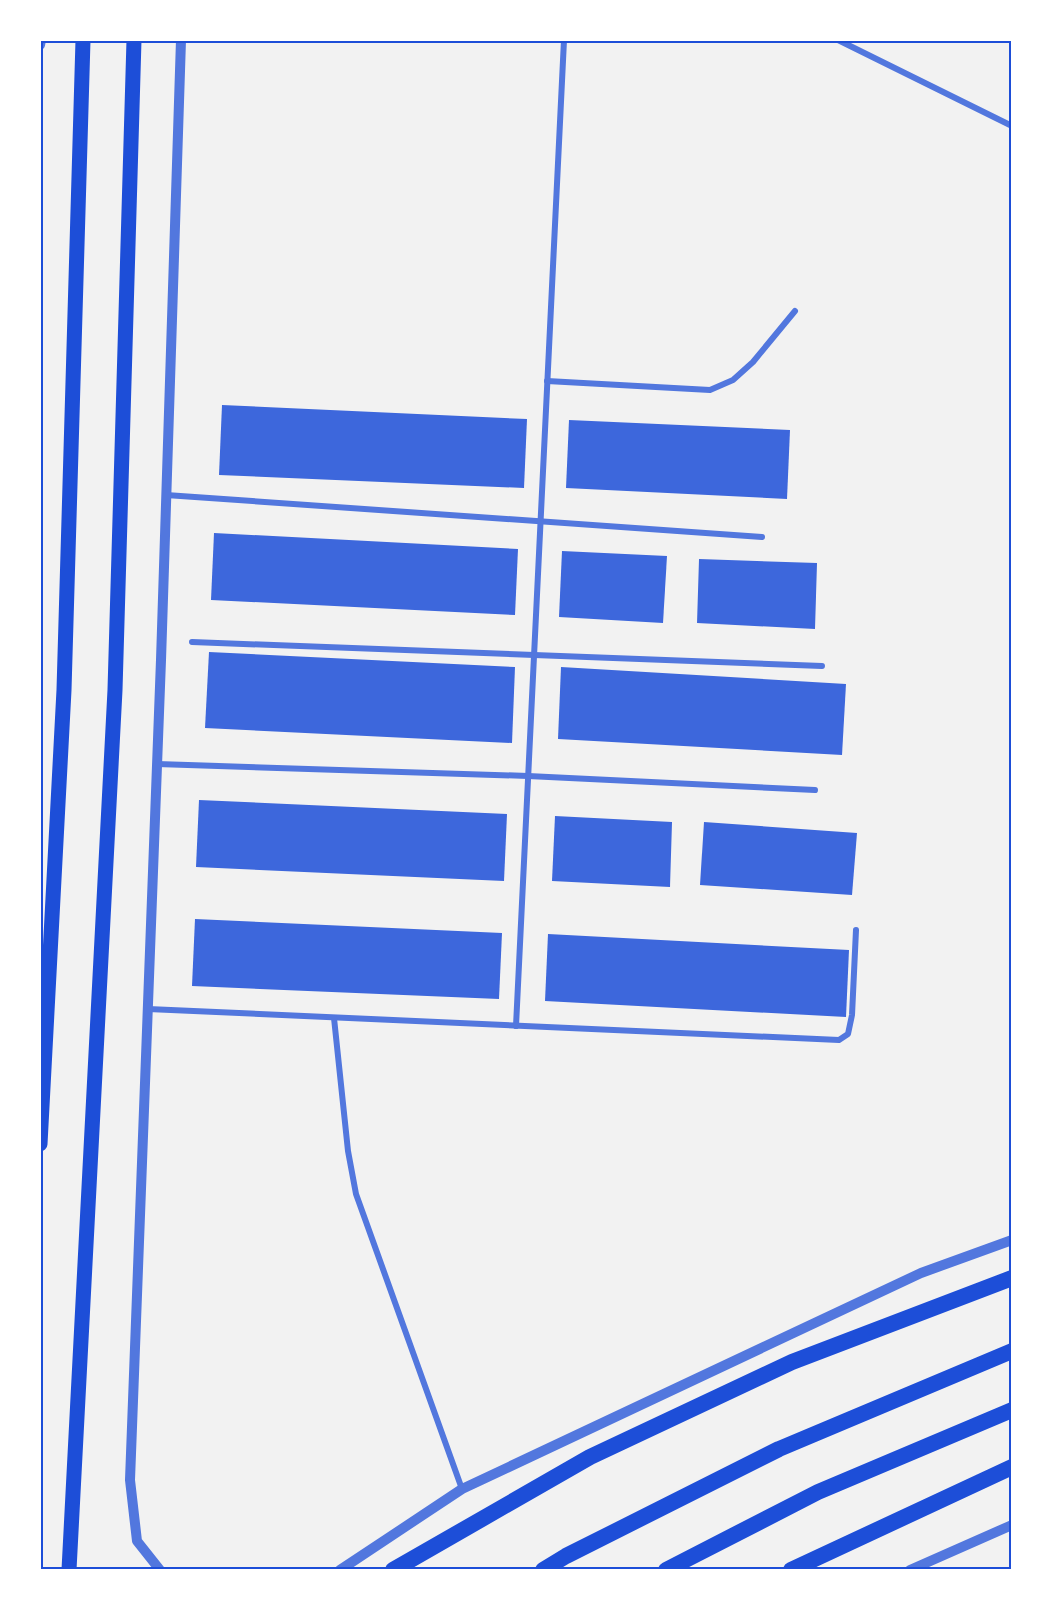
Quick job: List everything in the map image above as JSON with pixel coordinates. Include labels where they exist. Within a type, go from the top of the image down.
[{"type":"highway","points":[[393,1569],[590,1457],[792,1362],[1011,1278]]},
{"type":"highway","points":[[543,1569],[779,1449],[1011,1351]]},
{"type":"highway","points":[[666,1569],[818,1492],[1011,1410]]},
{"type":"highway","points":[[791,1569],[1011,1467]]},
{"type":"main road","points":[[40,1144],[64,690],[83,40]]},
{"type":"main road","points":[[69,1569],[115,690],[134,40]]},
{"type":"street","points":[[40,45],[41,40]]},
{"type":"street","points":[[160,1569],[137,1541],[130,1480],[181,40]]},
{"type":"street","points":[[516,1026],[564,40]]},
{"type":"street","points":[[838,40],[1011,126]]},
{"type":"street","points":[[547,381],[710,390],[733,380],[753,362],[795,312]]},
{"type":"street","points":[[166,495],[762,537]]},
{"type":"street","points":[[192,642],[822,666]]},
{"type":"street","points":[[157,765],[528,776],[815,790]]},
{"type":"street","points":[[148,1009],[839,1040],[848,1034],[852,1014],[856,930]]},
{"type":"street","points":[[334,1018],[348,1151],[356,1194],[462,1489]]},
{"type":"street","points":[[340,1569],[462,1489],[921,1273],[1011,1240]]},
{"type":"street","points":[[910,1569],[1011,1525]]},
{"type":"building","points":[[222,405],[527,419],[524,488],[219,475]]},
{"type":"building","points":[[569,420],[790,430],[787,499],[566,488]]},
{"type":"building","points":[[214,533],[518,549],[515,615],[211,600]]},
{"type":"building","points":[[562,551],[667,556],[663,623],[559,617]]},
{"type":"building","points":[[699,559],[817,563],[815,629],[697,623]]},
{"type":"building","points":[[209,652],[515,667],[512,743],[205,728]]},
{"type":"building","points":[[561,667],[846,684],[842,755],[558,739]]},
{"type":"building","points":[[199,800],[507,814],[504,881],[196,867]]},
{"type":"building","points":[[555,816],[672,822],[670,887],[552,881]]},
{"type":"building","points":[[704,822],[857,833],[852,895],[700,885]]},
{"type":"building","points":[[195,919],[502,933],[499,999],[192,986]]},
{"type":"building","points":[[548,934],[849,950],[846,1017],[545,1001]]}]
